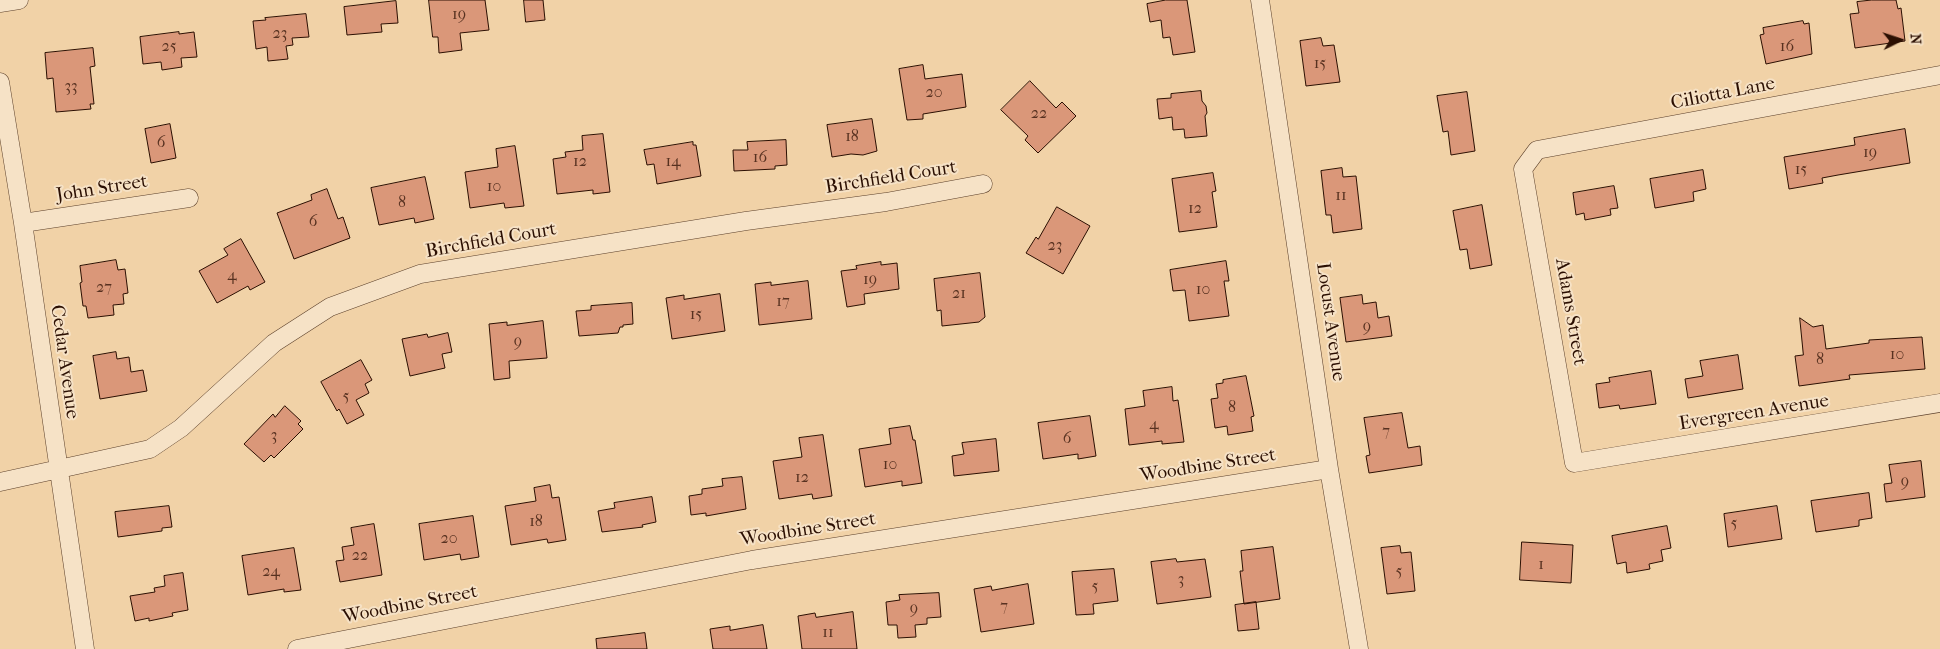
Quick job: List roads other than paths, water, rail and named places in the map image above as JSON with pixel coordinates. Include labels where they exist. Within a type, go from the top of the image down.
[{"type":"street","points":[[0,3],[20,0]]},
{"type":"street","name":"Locust Avenue","points":[[1260,0],[1329,469],[1359,649]]},
{"type":"street","name":"Ciliotta Lane","points":[[1523,169],[1537,150],[1940,75]]},
{"type":"street","name":"Cedar Avenue","points":[[0,82],[23,223],[85,649]]},
{"type":"street","name":"Adams Street","points":[[1523,169],[1574,463]]},
{"type":"street","name":"Birchfield Court","points":[[0,482],[59,471],[150,449],[181,428],[274,343],[330,307],[420,274],[746,221],[886,202],[983,184]]},
{"type":"street","name":"John Street","points":[[23,223],[188,198]]},
{"type":"street","name":"Evergreen Avenue","points":[[1574,463],[1940,403]]},
{"type":"street","name":"Woodbine Street","points":[[297,649],[752,560],[1329,469]]}]
